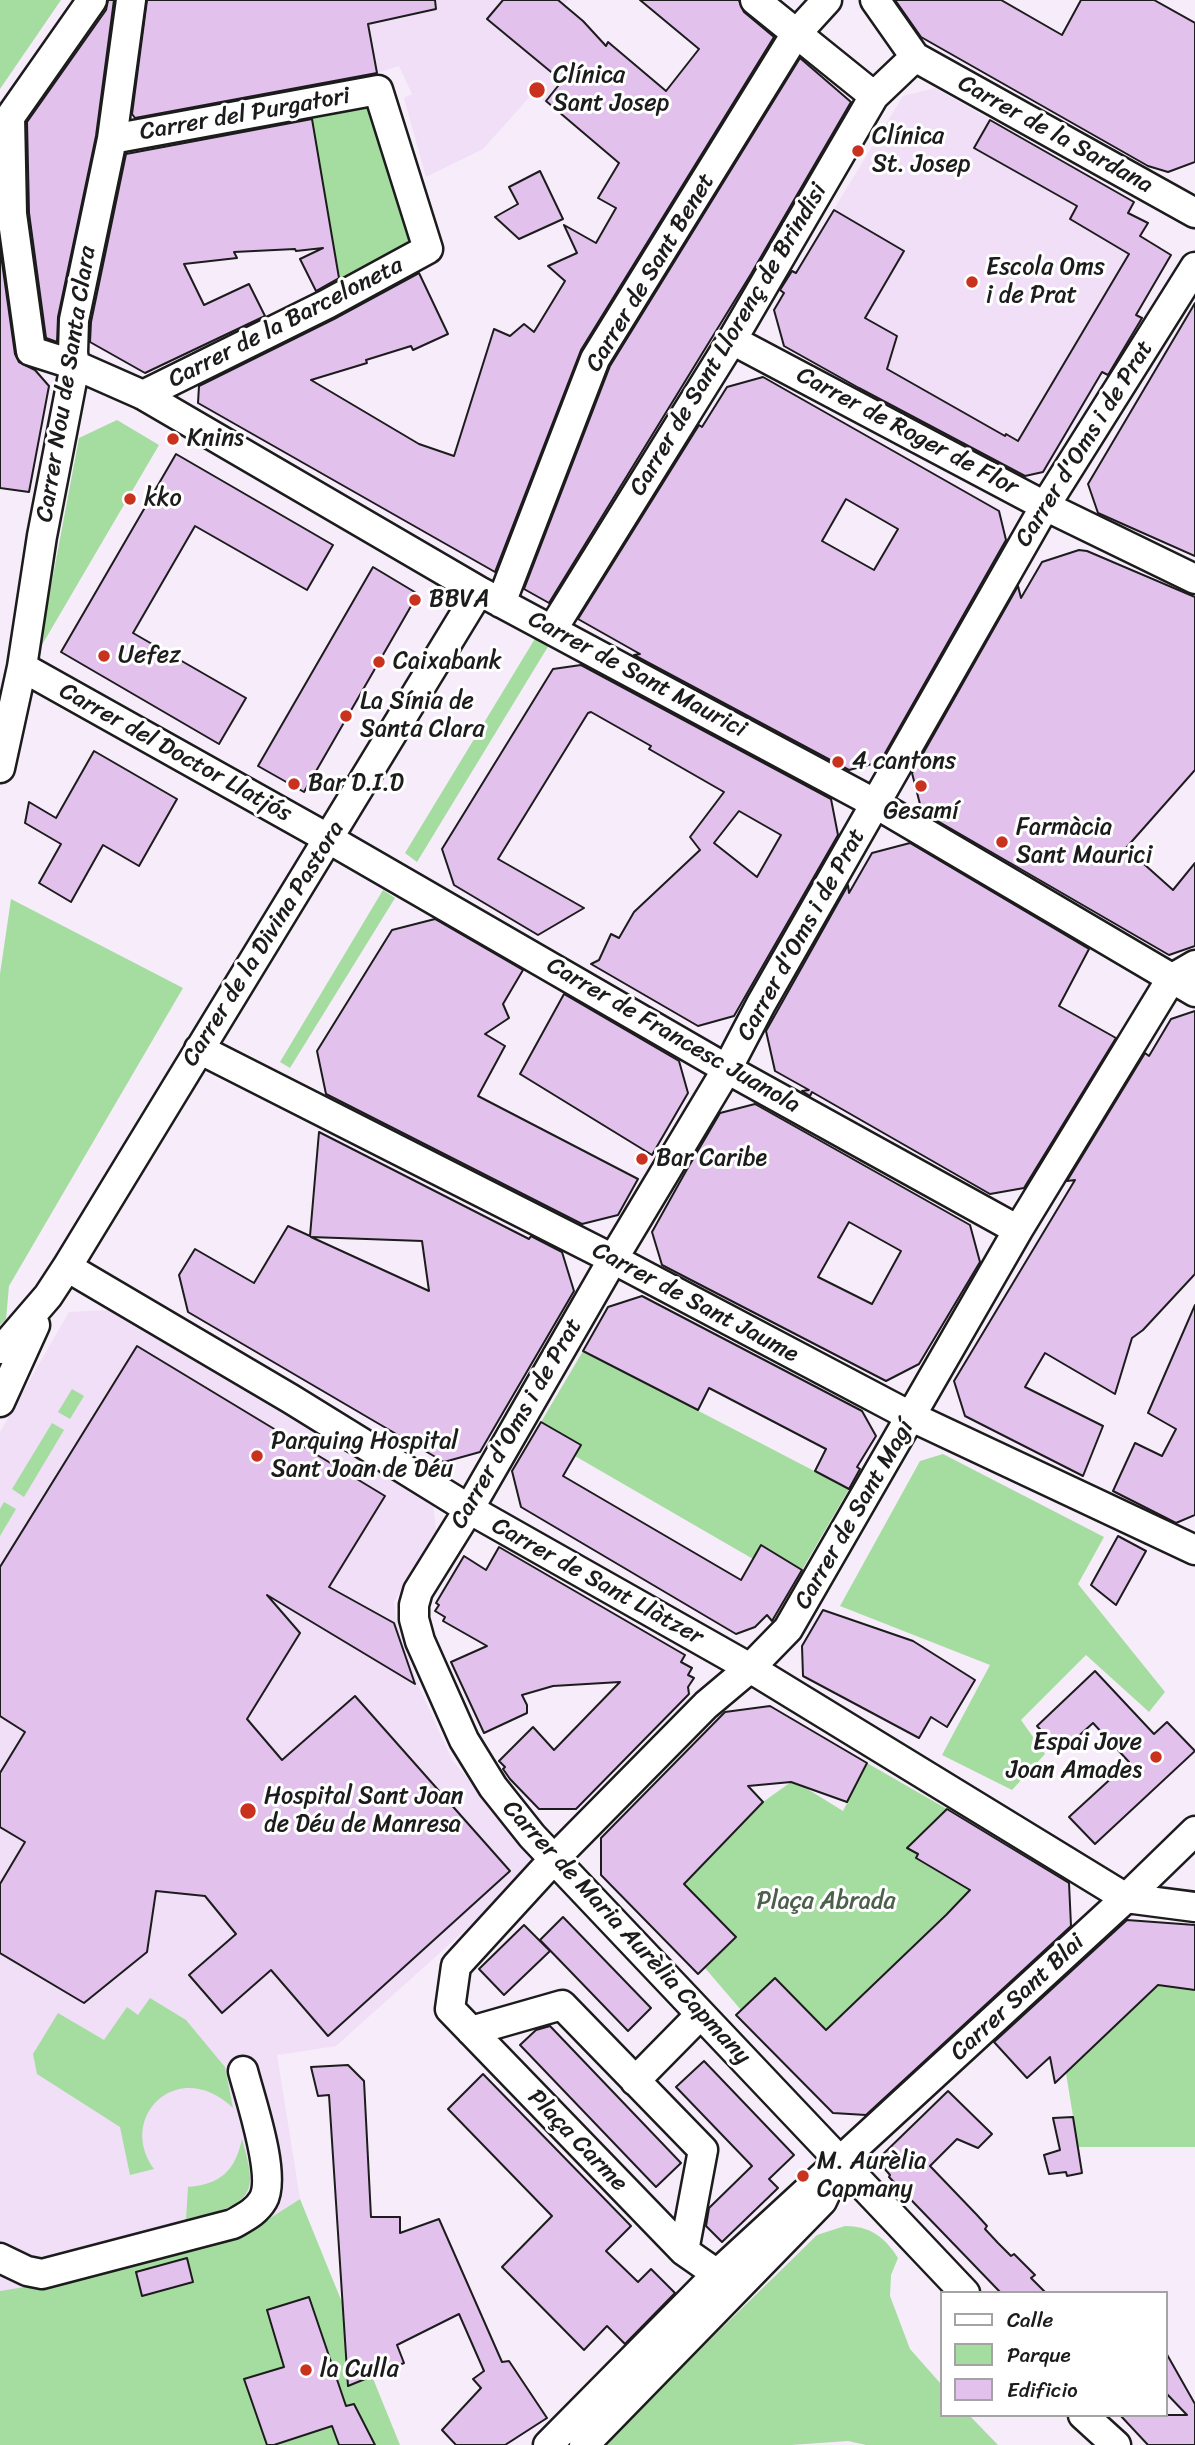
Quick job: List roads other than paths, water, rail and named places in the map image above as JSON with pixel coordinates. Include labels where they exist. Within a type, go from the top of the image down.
[{"type":"street","name":"Carrer de Sant Maurici","points":[[92,0],[9,117],[12,214],[31,351],[75,365],[143,396],[490,597],[876,804],[1183,985]]},
{"type":"street","name":"Carrer Nou de Santa Clara","points":[[0,768],[6,704],[22,667],[42,536],[75,365],[72,353],[74,320],[112,139],[131,0]]},
{"type":"street","points":[[755,0],[795,35],[874,96]]},
{"type":"street","name":"Carrer de Sant Benet","points":[[490,597],[596,359],[795,35],[827,0]]},
{"type":"street","points":[[875,0],[915,57]]},
{"type":"street","name":"Carrer de Sant Llorenç de Brindisi","points":[[552,630],[732,340],[874,96],[915,57]]},
{"type":"street","name":"Carrer de la Sardana","points":[[915,57],[1195,213]]},
{"type":"street","name":"Carrer del Purgatori","points":[[112,139],[378,90],[428,249]]},
{"type":"street","name":"Carrer de la Barceloneta","points":[[143,396],[327,304],[428,249]]},
{"type":"street","name":"Carrer d'Oms i de Prat","points":[[414,1605],[418,1591],[469,1509],[613,1259],[727,1069],[761,1004],[1045,506],[1195,267]]},
{"type":"street","name":"Carrer de Roger de Flor","points":[[732,340],[1045,506],[1195,579]]},
{"type":"street","name":"Carrer de la Divina Pastora","points":[[0,1349],[4,1348],[48,1296],[67,1267],[329,839],[490,597]]},
{"type":"street","name":"Carrer del Doctor Llatjós","points":[[22,667],[329,839]]},
{"type":"street","name":"Carrer de Francesc Juanola","points":[[329,839],[727,1069],[1018,1230]]},
{"type":"street","name":"Carrer de Sant Magí","points":[[450,2009],[456,1966],[554,1859],[706,1705],[750,1668],[788,1629],[1018,1230],[1195,965]]},
{"type":"street","name":"Carrer de Sant Jaume","points":[[199,1049],[613,1259],[912,1417],[1195,1550]]},
{"type":"street","name":"Carrer de Sant Llàtzer","points":[[67,1267],[469,1509],[750,1668],[1126,1898]]},
{"type":"street","name":"Carrer de la Divina Pastora","points":[[0,1402],[48,1296]]},
{"type":"street","name":"Carrer de Maria Aurèlia Capmany","points":[[414,1605],[419,1641],[464,1740],[493,1787],[532,1836],[963,2291]]},
{"type":"street","name":"Carrer Sant Blai","points":[[548,2445],[717,2274],[1126,1898],[1195,1831]]},
{"type":"street","points":[[1126,1898],[1195,1907]]},
{"type":"street","points":[[471,2031],[562,2005],[703,2150],[684,2251]]},
{"type":"street","name":"Plaça Carme","points":[[450,2009],[684,2251],[717,2274]]},
{"type":"street","points":[[635,2081],[700,2015]]},
{"type":"street","points":[[0,2258],[27,2271],[42,2274],[233,2224],[254,2212],[265,2198],[267,2173],[243,2071]]},
{"type":"street","name":"Carrer Sant Blai","points":[[584,2445],[822,2201],[840,2162]]},
{"type":"street","points":[[1082,2417],[1095,2445]]},
{"type":"street","points":[[1083,2417],[1116,2445]]},
{"type":"place","name":"Clínica Sant Josep","points":[[537,90]]},
{"type":"place","name":"Clínica St. Josep","points":[[858,151]]},
{"type":"place","name":"Escola Oms i de Prat","points":[[972,282]]},
{"type":"place","name":"Knins","points":[[173,439]]},
{"type":"place","name":"kko","points":[[130,499]]},
{"type":"place","name":"BBVA","points":[[415,600]]},
{"type":"place","name":"Uefez","points":[[104,656]]},
{"type":"place","name":"Caixabank","points":[[379,662]]},
{"type":"place","name":"La Sínia de Santa Clara","points":[[346,716]]},
{"type":"place","name":"4 cantons","points":[[838,762]]},
{"type":"place","name":"Bar D.I.D","points":[[294,784]]},
{"type":"place","name":"Gesamí","points":[[921,786]]},
{"type":"place","name":"Farmàcia Sant Maurici","points":[[1002,842]]},
{"type":"place","name":"Bar Caribe","points":[[642,1159]]},
{"type":"place","name":"Parquing Hospital Sant Joan de Déu","points":[[257,1456]]},
{"type":"place","name":"Espai Jove Joan Amades","points":[[1156,1757]]},
{"type":"place","name":"Hospital Sant Joan de Déu de Manresa","points":[[248,1811]]},
{"type":"place","name":"M. Aurèlia Capmany","points":[[803,2176]]},
{"type":"place","name":"la Culla","points":[[306,2370]]},
{"type":"park label","name":"Plaça Abrada","points":[[826,1902]]}]
